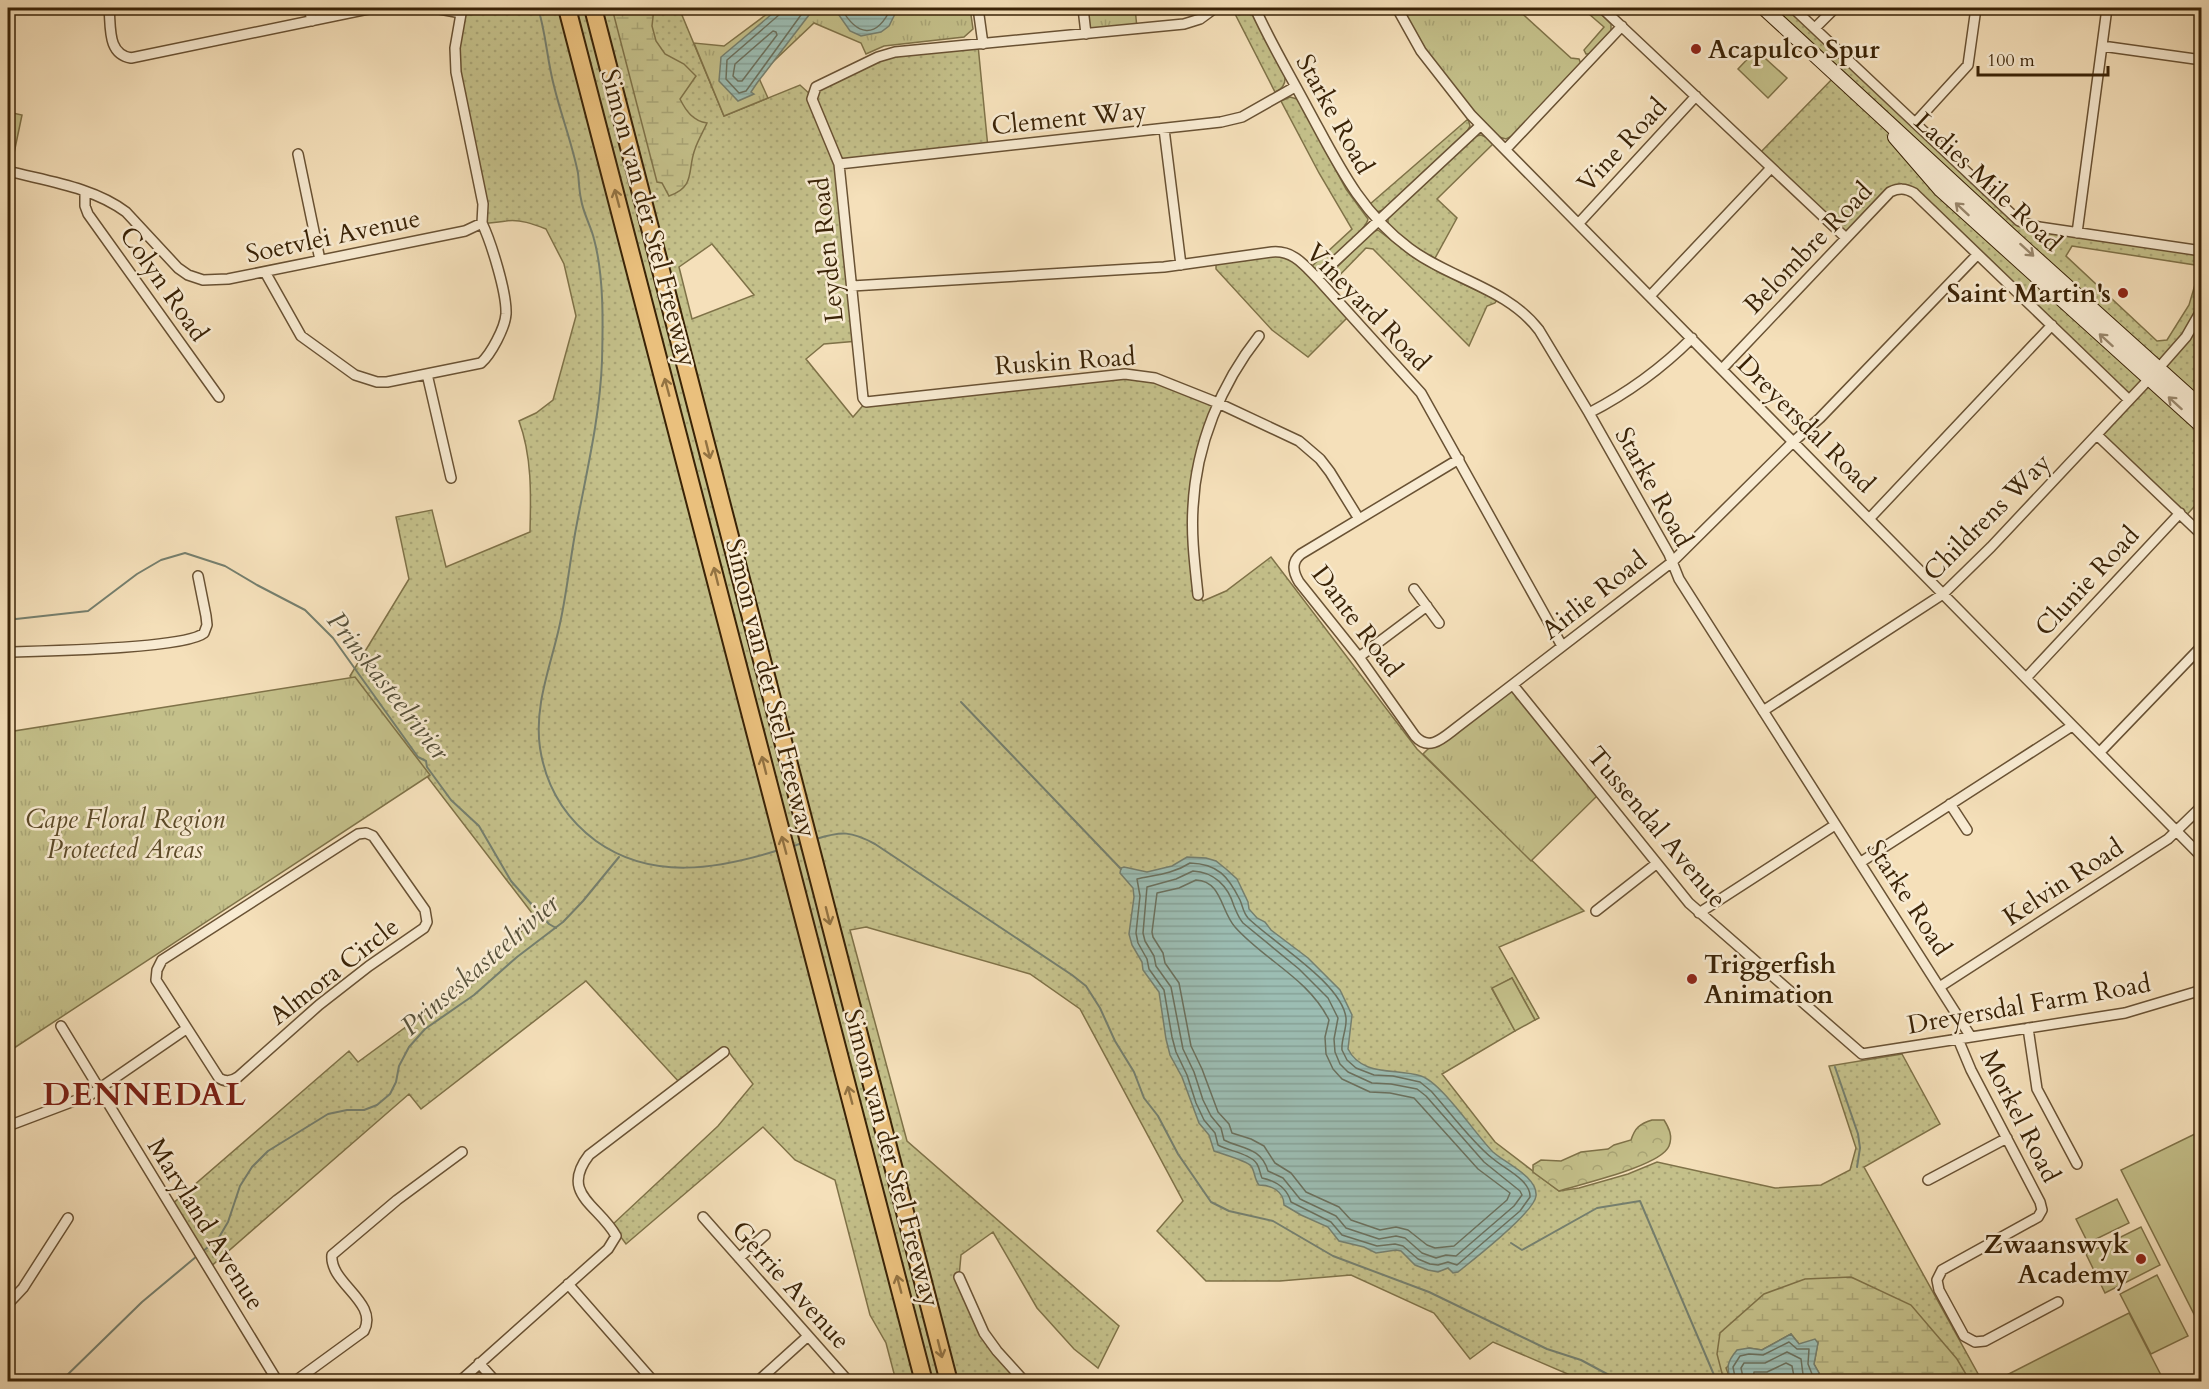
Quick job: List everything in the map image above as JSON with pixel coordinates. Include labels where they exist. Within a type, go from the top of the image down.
[{"type":"highway","name":"Simon van der Stel Freeway","points":[[567,8],[924,1382]]},
{"type":"highway","name":"Simon van der Stel Freeway","points":[[593,8],[949,1382]]},
{"type":"main road","name":"Ladies Mile Road","points":[[1764,8],[2154,374],[2202,426]]},
{"type":"main road","name":"Ladies Mile Road","points":[[2154,374],[2202,408]]},
{"type":"street","points":[[109,8],[113,44],[121,54],[131,58],[373,8]]},
{"type":"street","points":[[309,8],[312,21]]},
{"type":"street","points":[[265,272],[302,336],[356,375],[377,382],[387,382],[481,363],[491,352],[506,317],[503,292],[482,223],[483,204],[456,72],[455,48],[461,10],[434,8]]},
{"type":"street","points":[[978,8],[983,44],[1192,22],[1209,14],[1215,8]]},
{"type":"street","points":[[1083,8],[1086,34]]},
{"type":"street","name":"Starke Road","points":[[1255,8],[1295,87],[1350,186],[1377,220],[1409,248],[1432,264],[1492,292],[1523,312],[1539,330],[1589,413],[1685,589],[1835,825],[1941,986],[1971,1037]]},
{"type":"street","name":"Dreyersdal Road","points":[[1397,8],[1420,51],[1481,125],[2202,856]]},
{"type":"street","points":[[1602,8],[1846,238]]},
{"type":"street","points":[[1793,8],[2019,221],[2039,227],[2202,251]]},
{"type":"street","points":[[1815,28],[1836,8]]},
{"type":"street","points":[[1915,123],[1968,65],[1976,8]]},
{"type":"street","points":[[2077,233],[2107,8]]},
{"type":"street","points":[[1506,149],[1622,26]]},
{"type":"street","name":"Leyden Road","points":[[866,402],[862,398],[839,164],[812,97],[813,90],[818,84],[889,53],[983,44]]},
{"type":"street","points":[[2102,46],[2202,60]]},
{"type":"street","name":"Clement Way","points":[[839,164],[1232,120],[1295,87]]},
{"type":"street","name":"Vine Road","points":[[1579,223],[1696,96]]},
{"type":"street","points":[[1317,278],[1481,125]]},
{"type":"street","points":[[1164,129],[1181,265]]},
{"type":"street","points":[[298,154],[320,260]]},
{"type":"street","points":[[1650,296],[1771,168]]},
{"type":"street","name":"Soetvlei Avenue","points":[[8,171],[107,199],[126,212],[178,268],[193,278],[214,281],[465,231],[482,223]]},
{"type":"street","name":"Belombre Road","points":[[1722,369],[1890,192],[1902,189],[1914,193],[1977,255]]},
{"type":"street","name":"Colyn Road","points":[[85,192],[85,206],[88,214],[219,398]]},
{"type":"street","name":"Vineyard Road","points":[[852,286],[1181,265],[1281,251],[1296,258],[1415,384],[1562,646]]},
{"type":"street","points":[[1977,255],[2129,400]]},
{"type":"street","name":"Airlie Road","points":[[1425,743],[1439,741],[1672,562],[1820,418],[1977,255]]},
{"type":"street","name":"Childrens Way","points":[[1763,711],[1943,594],[2154,374],[2186,337],[2202,309]]},
{"type":"street","points":[[1869,518],[2052,325]]},
{"type":"street","points":[[1198,595],[1192,515],[1203,447],[1218,403],[1230,378],[1258,336]]},
{"type":"street","points":[[1589,413],[1653,375],[1692,338]]},
{"type":"street","points":[[427,374],[451,478]]},
{"type":"street","name":"Ruskin Road","points":[[866,402],[1131,374],[1155,378],[1218,403],[1293,438],[1308,449],[1330,472],[1359,519]]},
{"type":"street","points":[[2097,435],[2202,535]]},
{"type":"street","name":"Dante Road","points":[[1425,743],[1417,738],[1359,657],[1299,582],[1294,573],[1294,566],[1295,560],[1301,554],[1459,459]]},
{"type":"street","name":"Clunie Road","points":[[2025,678],[2180,513]]},
{"type":"street","points":[[8,652],[127,647],[194,639],[204,633],[207,625],[198,576]]},
{"type":"street","points":[[1414,589],[1439,623]]},
{"type":"street","points":[[1359,657],[1427,606]]},
{"type":"street","points":[[2100,752],[2202,646]]},
{"type":"street","name":"Tussendal Avenue","points":[[1513,685],[1656,864],[1699,913],[1862,1054]]},
{"type":"street","points":[[1861,862],[2072,726]]},
{"type":"street","points":[[1950,804],[1967,830]]},
{"type":"street","name":"Kelvin Road","points":[[1941,986],[2168,839],[2202,806]]},
{"type":"street","points":[[1699,913],[1835,825]]},
{"type":"street","name":"Almora Circle","points":[[366,833],[373,836],[425,910],[427,921],[424,928],[369,966],[319,1005],[233,1080],[223,1081],[219,1078],[186,1029],[156,980],[157,970],[162,960],[358,834],[366,833]]},
{"type":"street","points":[[1596,911],[1656,864]]},
{"type":"street","name":"Dreyersdal Farm Road","points":[[1862,1054],[2125,1013],[2202,990]]},
{"type":"street","name":"Maryland Avenue","points":[[61,1026],[278,1382]]},
{"type":"street","points":[[2028,1028],[2037,1089],[2077,1164]]},
{"type":"street","points":[[8,1126],[90,1095],[186,1029]]},
{"type":"street","name":"Morkel Road","points":[[1958,1039],[1965,1058],[2040,1203],[2041,1214],[1946,1267],[1939,1274],[1937,1284],[1964,1336],[1975,1342],[1985,1341],[2058,1302]]},
{"type":"street","points":[[459,1382],[608,1249],[616,1236],[578,1189],[577,1177],[580,1166],[608,1139],[724,1052]]},
{"type":"street","points":[[1928,1180],[2007,1138]]},
{"type":"street","points":[[294,1382],[364,1331],[368,1325],[367,1313],[334,1267],[332,1262],[335,1251],[397,1200],[462,1152]]},
{"type":"street","name":"Gerrie Avenue","points":[[703,1217],[849,1382]]},
{"type":"street","points":[[8,1304],[23,1288],[68,1218]]},
{"type":"street","points":[[739,1258],[765,1235]]},
{"type":"street","points":[[959,1277],[984,1333],[1025,1382]]},
{"type":"street","points":[[568,1284],[654,1382]]},
{"type":"street","points":[[757,1382],[808,1336]]},
{"type":"street","points":[[479,1363],[496,1382]]},
{"type":"green space","points":[[462,8],[679,8],[724,116],[800,85],[812,96],[814,90],[885,57],[978,45],[988,148],[839,164],[858,341],[824,344],[806,359],[853,417],[866,402],[1129,375],[1155,379],[1217,405],[1194,496],[1198,595],[1203,601],[1226,591],[1271,557],[1417,749],[1584,911],[1499,947],[1539,1018],[1535,1020],[1512,978],[1492,989],[1515,1031],[1442,1074],[1495,1142],[1559,1191],[1579,1188],[1628,1174],[1657,1162],[1775,1188],[1821,1185],[1850,1170],[1856,1148],[1829,1066],[1902,1054],[1940,1124],[1864,1167],[1982,1381],[1584,1381],[1493,1342],[1470,1359],[1434,1313],[1351,1275],[1280,1281],[1206,1281],[1157,1231],[1183,1201],[1080,1009],[1030,974],[866,927],[850,930],[907,1141],[1119,1326],[1098,1368],[1074,1349],[1037,1308],[993,1232],[961,1255],[959,1277],[973,1310],[1019,1382],[896,1381],[886,1343],[870,1315],[835,1180],[795,1160],[763,1127],[626,1244],[612,1225],[718,1126],[753,1084],[725,1047],[679,1082],[586,981],[421,1109],[409,1094],[209,1268],[170,1206],[349,1051],[358,1062],[485,969],[535,917],[350,676],[409,579],[396,517],[432,510],[446,567],[530,532],[528,462],[519,421],[536,413],[553,400],[576,316],[564,264],[546,229],[516,221],[482,223],[456,72]],"holes":[[[712,244],[754,295],[692,319],[679,267]]]},
{"type":"green space","points":[[612,8],[654,8],[652,26],[656,41],[665,54],[684,64],[696,76],[680,99],[690,115],[707,123],[695,149],[687,183],[678,192],[669,196],[662,183],[657,182]]},
{"type":"green space","points":[[775,8],[970,8],[973,29],[964,37],[884,46],[866,54],[861,43],[814,23],[758,76],[768,98],[724,116],[694,43],[724,46]]},
{"type":"green space","points":[[1084,8],[1135,8],[1137,28],[1086,34]]},
{"type":"green space","points":[[1232,8],[1251,8],[1285,75],[1283,86],[1278,91],[1275,92]]},
{"type":"green space","points":[[1402,8],[1516,8],[1571,58],[1579,59],[1581,64],[1512,136],[1506,139],[1499,137],[1445,77],[1422,45]]},
{"type":"green space","points":[[1582,8],[1595,8],[1611,24],[1611,32],[1590,54],[1586,54],[1584,50],[1604,27]]},
{"type":"green space","points":[[1764,8],[1793,8],[2019,221],[2201,251],[2201,408],[2011,236],[1905,151],[2201,426],[2201,499],[2184,518],[2097,435],[2129,400],[1914,193],[1896,189],[1846,238],[1758,155],[1837,74]],"holes":[[[2072,246],[2195,265],[2199,271],[2189,305],[2167,340],[2157,341],[2066,256]]]},
{"type":"green space","points":[[1756,50],[1787,78],[1768,98],[1738,69]]},
{"type":"green space","points":[[1290,97],[1297,99],[1300,103],[1346,189],[1368,219],[1338,254],[1318,269],[1311,267],[1352,229],[1281,101]]},
{"type":"green space","points":[[8,112],[22,115],[13,158],[8,157]]},
{"type":"green space","points":[[1468,119],[1470,126],[1466,133],[1383,210],[1377,212],[1369,205]]},
{"type":"green space","points":[[1481,135],[1493,144],[1437,199],[1457,218],[1434,260],[1411,245],[1388,225],[1388,218],[1476,136]]},
{"type":"green space","points":[[1378,230],[1413,257],[1440,273],[1497,300],[1487,306],[1469,346],[1373,249],[1366,248],[1330,285],[1328,281],[1331,273],[1372,232]]},
{"type":"green space","points":[[1287,253],[1350,315],[1308,357],[1272,330],[1216,269],[1216,260]]},
{"type":"green space","name":"Cape Floral Region Protected Areas","points":[[355,677],[430,775],[8,1052],[8,732]]},
{"type":"green space","points":[[1513,687],[1599,794],[1531,861],[1423,754],[1434,743]]},
{"type":"green space","points":[[1512,978],[1535,1020],[1515,1031],[1492,988]]},
{"type":"green space","points":[[1652,1120],[1664,1120],[1670,1132],[1669,1146],[1652,1160],[1636,1167],[1559,1191],[1533,1172],[1533,1165],[1541,1160],[1561,1161],[1581,1152],[1608,1149],[1631,1140],[1638,1127]]},
{"type":"green space","points":[[2201,1131],[2202,1323],[2199,1324],[2121,1170]]},
{"type":"green space","points":[[2117,1199],[2129,1223],[2088,1243],[2076,1219]]},
{"type":"green space","points":[[2141,1227],[2160,1265],[2105,1293],[2086,1254]]},
{"type":"green space","points":[[2157,1275],[2188,1336],[2151,1354],[2120,1294]]},
{"type":"green space","points":[[1851,1277],[1911,1305],[1957,1359],[1970,1381],[1862,1382],[1855,1379],[1816,1381],[1819,1373],[1814,1364],[1818,1342],[1799,1344],[1791,1334],[1762,1350],[1749,1348],[1726,1368],[1731,1381],[1724,1381],[1717,1354],[1720,1333],[1764,1294],[1805,1279]]},
{"type":"green space","points":[[2129,1313],[2164,1381],[1995,1381],[2113,1321]]},
{"type":"water","points":[[779,8],[811,8],[812,11],[757,83],[751,92],[754,94],[738,101],[719,81],[721,57]]},
{"type":"water","points":[[834,8],[898,8],[889,26],[881,32],[861,36],[850,31]]},
{"type":"water","points":[[1187,857],[1216,861],[1226,869],[1237,879],[1249,909],[1257,918],[1308,958],[1340,990],[1352,1015],[1348,1049],[1354,1058],[1371,1068],[1421,1076],[1429,1080],[1448,1098],[1493,1152],[1520,1171],[1532,1183],[1536,1196],[1533,1204],[1502,1236],[1458,1272],[1453,1273],[1448,1268],[1438,1272],[1428,1270],[1415,1265],[1401,1251],[1376,1253],[1364,1247],[1339,1241],[1328,1227],[1284,1205],[1282,1196],[1276,1190],[1259,1185],[1249,1164],[1214,1151],[1209,1135],[1199,1123],[1182,1077],[1170,1055],[1159,992],[1143,970],[1142,962],[1132,945],[1129,934],[1133,888],[1120,873],[1121,868],[1124,867],[1147,872],[1172,866]]},
{"type":"water","points":[[1791,1334],[1799,1344],[1815,1339],[1818,1343],[1814,1364],[1819,1373],[1816,1381],[1731,1381],[1728,1365],[1737,1350],[1749,1348],[1762,1350]]},
{"type":"waterway","points":[[538,8],[554,86],[576,162],[582,204],[593,234],[601,284],[603,315],[601,382],[596,422],[562,615],[539,717],[540,748],[547,776],[566,812],[585,832],[617,854],[640,862],[686,868],[733,862],[779,850]]},
{"type":"waterway","name":"Prinskasteelrivier","points":[[8,616],[16,619],[88,611],[137,574],[161,560],[185,553],[225,566],[305,610],[333,638],[418,757],[426,761],[427,767],[451,800],[479,826],[511,881],[549,924],[556,928]]},
{"type":"waterway","points":[[961,702],[1121,869]]},
{"type":"waterway","points":[[816,839],[846,834],[875,844],[1086,986],[1134,1072],[1144,1098],[1158,1116],[1178,1154],[1211,1202],[1229,1211],[1273,1221],[1333,1256],[1429,1292],[1547,1349],[1581,1360],[1622,1382]]},
{"type":"waterway","points":[[791,847],[802,843]]},
{"type":"waterway","name":"Prinseskasteelrivier","points":[[202,1252],[218,1239],[228,1222],[240,1186],[252,1167],[268,1151],[328,1114],[347,1110],[364,1110],[377,1105],[390,1094],[396,1082],[399,1066],[409,1047],[425,1029],[474,995],[517,957],[563,922],[619,857]]},
{"type":"waterway","points":[[1835,1067],[1858,1134],[1860,1148],[1857,1167]]},
{"type":"waterway","points":[[1511,1243],[1522,1250],[1597,1208],[1640,1201],[1717,1382]]},
{"type":"waterway","name":"Prinseskasteelrivier","points":[[60,1382],[142,1302],[197,1256]]},
{"type":"place","name":"Acapulco Spur","points":[[1696,49]]},
{"type":"place","name":"Saint Martin's","points":[[2123,293]]},
{"type":"place","name":"Triggerfish Animation","points":[[1692,979]]},
{"type":"place","name":"Zwaanswyk Academy","points":[[2141,1259]]},
{"type":"district","name":"DENNEDAL","points":[[145,1095]]}]
